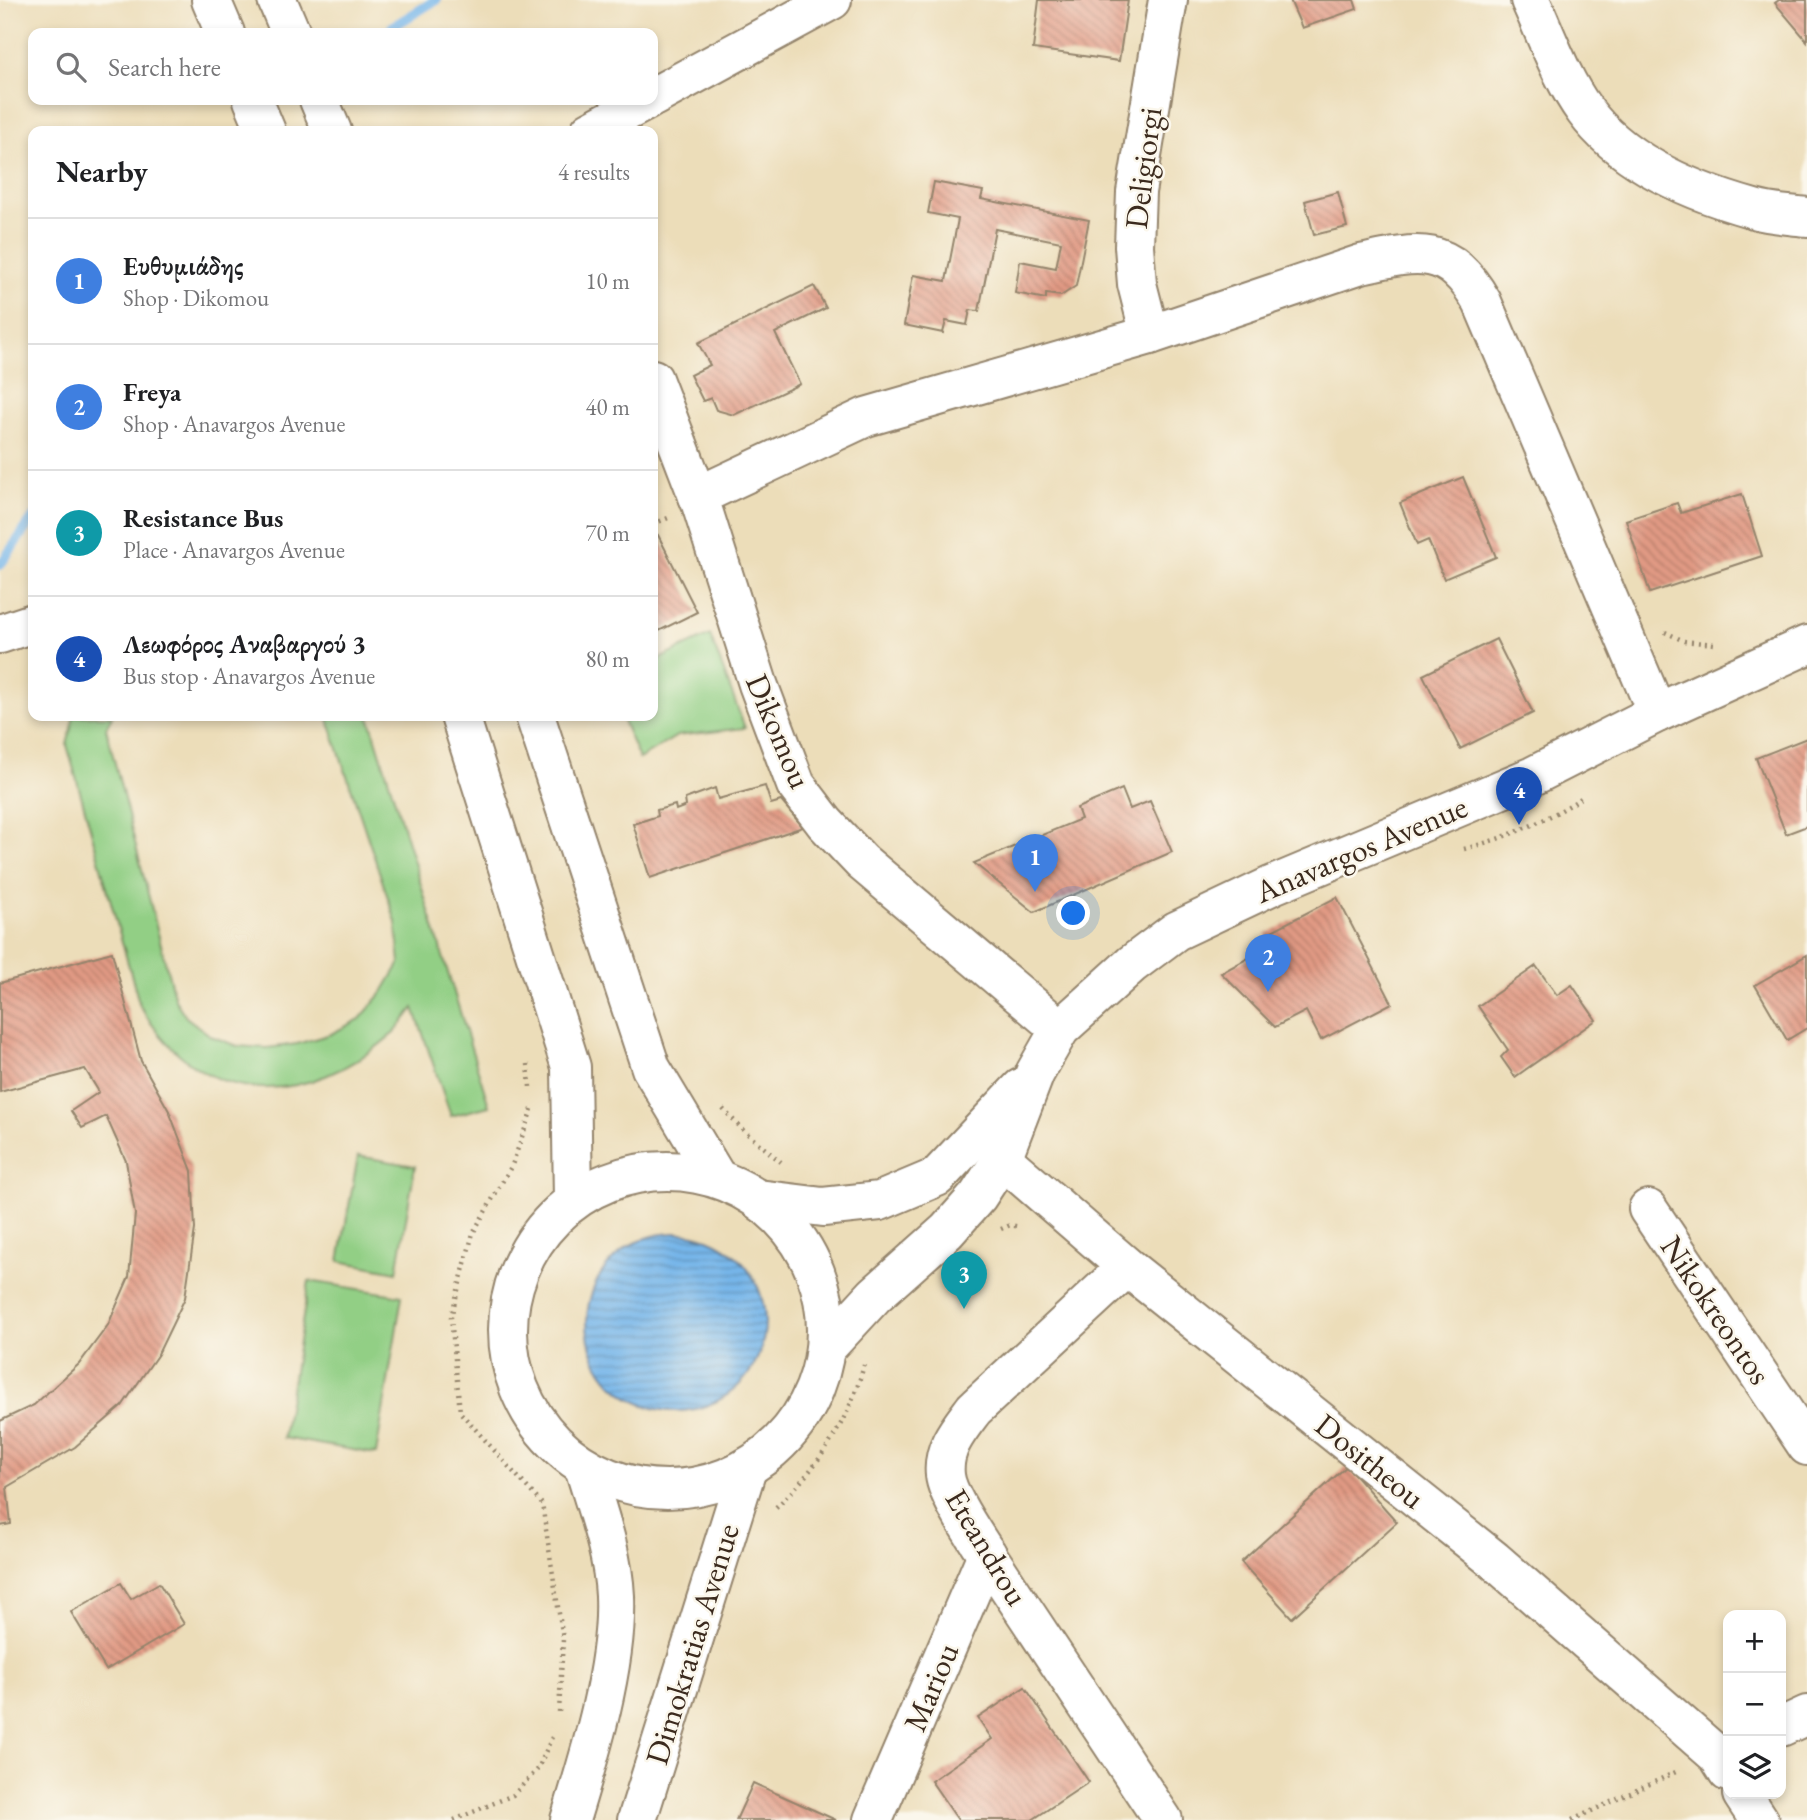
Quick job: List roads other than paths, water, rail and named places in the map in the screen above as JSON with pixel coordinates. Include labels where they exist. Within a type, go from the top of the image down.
[{"type":"main road","points":[[211,0],[223,28]]},
{"type":"main road","points":[[277,0],[289,28]]},
{"type":"main road","points":[[658,94],[832,0]]},
{"type":"main road","name":"Deligiorgi","points":[[1150,335],[1137,284],[1134,246],[1136,192],[1168,0]]},
{"type":"main road","points":[[1531,0],[1557,61],[1585,111],[1622,150],[1695,188],[1755,210],[1807,217]]},
{"type":"main road","points":[[255,105],[263,126]]},
{"type":"main road","points":[[321,105],[330,126]]},
{"type":"main road","points":[[599,126],[639,105]]},
{"type":"main road","points":[[698,496],[866,417],[1150,335],[1372,261],[1421,254],[1442,258],[1458,268],[1471,282],[1482,302],[1657,713]]},
{"type":"main road","name":"Dikomou","points":[[658,392],[698,496],[758,684],[796,785],[825,823],[862,862],[1060,1029]]},
{"type":"main road","points":[[0,634],[28,625]]},
{"type":"main road","name":"Anavargos Avenue","points":[[827,1347],[875,1295],[947,1231],[978,1196],[1002,1158],[1035,1073],[1060,1029],[1132,964],[1176,931],[1273,885],[1534,776],[1657,713],[1807,645]]},
{"type":"main road","points":[[462,721],[570,1067],[573,1201]]},
{"type":"main road","points":[[537,721],[651,1068],[717,1178]]},
{"type":"main road","name":"Anavargos Avenue","points":[[758,1199],[823,1207],[880,1201],[937,1177],[1035,1073]]},
{"type":"main road","name":"Dositheou","points":[[1002,1158],[1127,1267],[1494,1560],[1723,1758]]},
{"type":"main road","points":[[667,1171],[717,1178],[758,1199],[798,1239],[822,1290],[827,1347],[814,1394],[797,1424],[775,1449],[747,1469],[708,1485],[665,1490],[623,1483],[584,1466],[545,1432],[518,1388],[507,1337],[513,1285],[536,1238],[573,1201],[618,1178],[667,1171]]},
{"type":"main road","name":"Nikokreontos","points":[[1647,1209],[1807,1446]]},
{"type":"main road","name":"Eteandrou","points":[[1127,1267],[974,1409],[955,1434],[945,1457],[945,1476],[949,1493],[987,1554],[1163,1820]]},
{"type":"main road","points":[[566,1815],[594,1732],[612,1653],[615,1595],[606,1541],[584,1466]]},
{"type":"main road","name":"Dimokratias Avenue","points":[[637,1820],[747,1469]]},
{"type":"main road","name":"Mariou","points":[[873,1820],[987,1554]]},
{"type":"main road","points":[[1786,1725],[1807,1715]]},
{"type":"main road","points":[[1745,1799],[1759,1820]]},
{"type":"water","points":[[676,1233],[693,1234],[710,1240],[739,1259],[758,1288],[764,1305],[764,1339],[758,1356],[739,1385],[710,1404],[693,1410],[676,1411],[659,1410],[642,1404],[613,1385],[594,1356],[588,1339],[587,1322],[588,1305],[594,1288],[613,1259],[642,1240],[659,1234]]},
{"type":"waterway","points":[[392,27],[436,0]]},
{"type":"waterway","points":[[0,565],[28,525]]},
{"type":"place","name":"Λεωφόρος Αναβαργού 3","points":[[1519,825]]},
{"type":"place","name":"Ευθυμιάδης","points":[[1035,892]]},
{"type":"place","name":"Freya","points":[[1268,992]]},
{"type":"place","name":"Resistance Bus","points":[[964,1309]]}]
